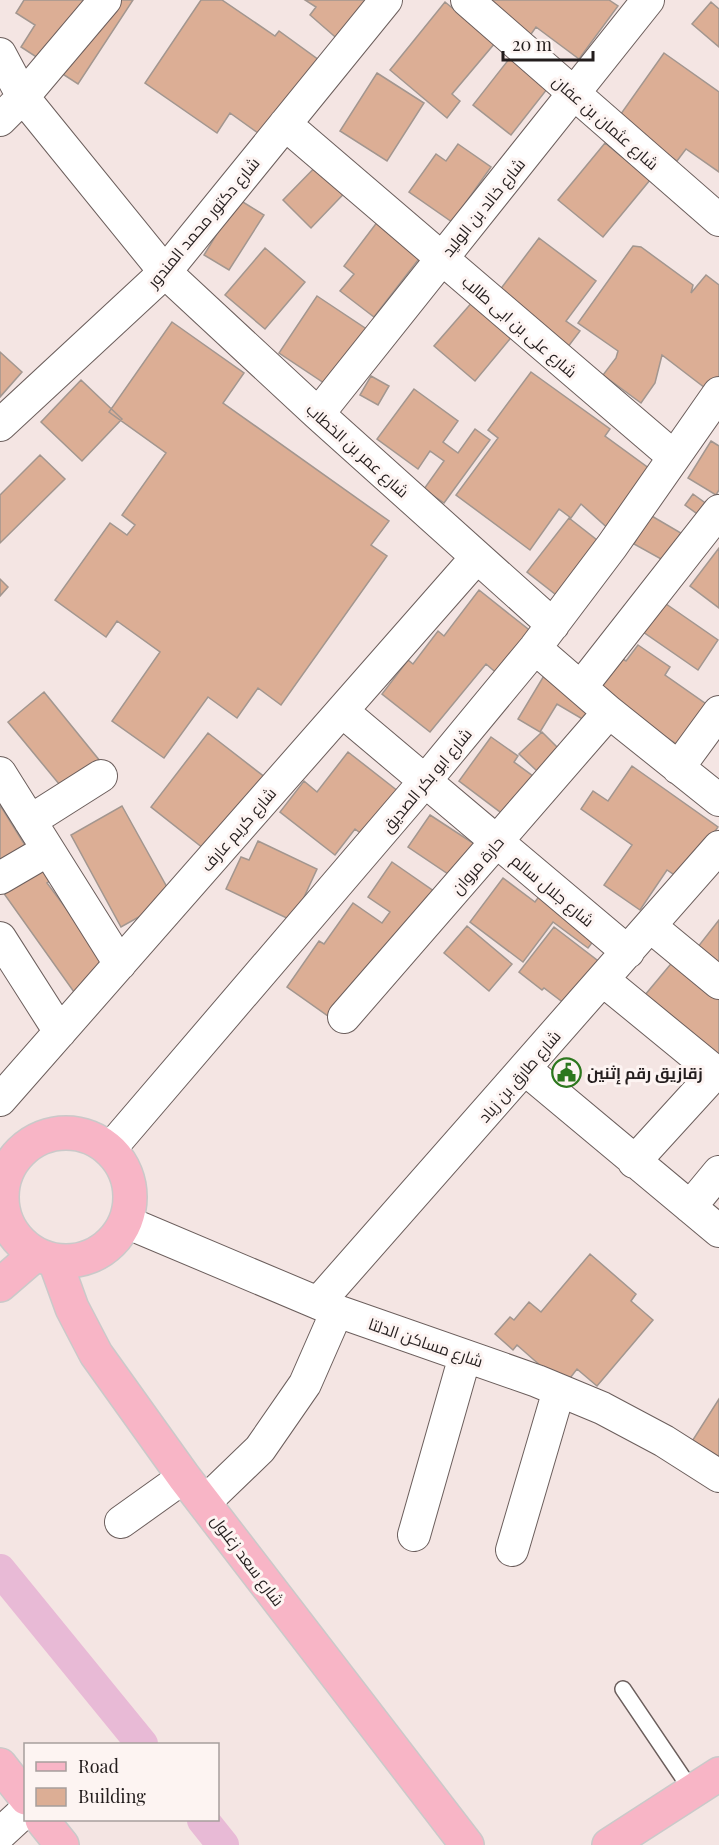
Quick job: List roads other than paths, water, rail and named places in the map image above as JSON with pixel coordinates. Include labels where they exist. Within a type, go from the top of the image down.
[{"type":"main road","points":[[70,1132],[92,1137],[110,1149],[122,1165],[129,1183],[130,1203],[126,1222],[114,1240],[97,1254],[76,1261],[46,1258],[19,1241],[7,1223],[2,1202],[2,1177],[29,1144],[49,1134],[70,1132]]},
{"type":"main road","points":[[0,1285],[46,1258]]},
{"type":"main road","name":"شارع سعد زغلول","points":[[46,1258],[96,1354],[184,1477],[466,1845]]},
{"type":"main road","points":[[0,1765],[24,1795]]},
{"type":"main road","points":[[609,1845],[705,1782]]},
{"type":"main road","points":[[43,1821],[62,1845]]},
{"type":"street","points":[[0,120],[23,97],[105,0]]},
{"type":"street","name":"شارع دكتور محمد المندور","points":[[0,425],[165,272],[386,0]]},
{"type":"street","name":"شارع عثمان بن عفان","points":[[467,0],[719,220]]},
{"type":"street","name":"شارع خالد بن الوليد","points":[[318,414],[648,0]]},
{"type":"street","name":"شارع عمر بن الخطاب","points":[[0,54],[23,97],[165,272],[477,557],[544,636],[581,687],[719,800]]},
{"type":"street","name":"شارع على بن ابى طالب","points":[[285,124],[674,457]]},
{"type":"street","name":"شارع ابو بكر الصديق","points":[[110,1149],[425,781],[544,636],[612,546],[719,393]]},
{"type":"street","points":[[581,687],[719,511]]},
{"type":"street","name":"شارع كريم عارف","points":[[0,1100],[477,557]]},
{"type":"street","name":"شارع جلال سالم","points":[[342,711],[628,952]]},
{"type":"street","name":"حارة مروان","points":[[344,1017],[609,712]]},
{"type":"street","points":[[678,768],[719,712]]},
{"type":"street","points":[[0,773],[120,964]]},
{"type":"street","points":[[30,821],[101,776]]},
{"type":"street","name":"شارع طارق بن زياد","points":[[204,1503],[260,1449],[305,1384],[327,1307],[525,1069],[719,848]]},
{"type":"street","points":[[0,878],[48,850]]},
{"type":"street","points":[[650,926],[719,983]]},
{"type":"street","points":[[0,938],[60,1032]]},
{"type":"street","points":[[603,980],[717,1074],[634,1162]]},
{"type":"street","points":[[525,1069],[719,1231]]},
{"type":"street","points":[[690,1207],[719,1172]]},
{"type":"street","name":"شارع مساكن الدلتا","points":[[126,1222],[327,1307],[559,1390],[602,1408],[654,1436],[719,1476]]},
{"type":"street","points":[[414,1535],[465,1356]]},
{"type":"street","points":[[512,1550],[559,1390]]},
{"type":"street","points":[[121,1522],[184,1477]]},
{"type":"street","points":[[0,1834],[24,1812]]},
{"type":"lane","points":[[623,1689],[705,1782]]},
{"type":"waterway","points":[[0,1570],[141,1743]]},
{"type":"waterway","points":[[204,1821],[223,1845]]},
{"type":"place","name":"زقازيق رقم إثنين","points":[[566,1072]]}]
